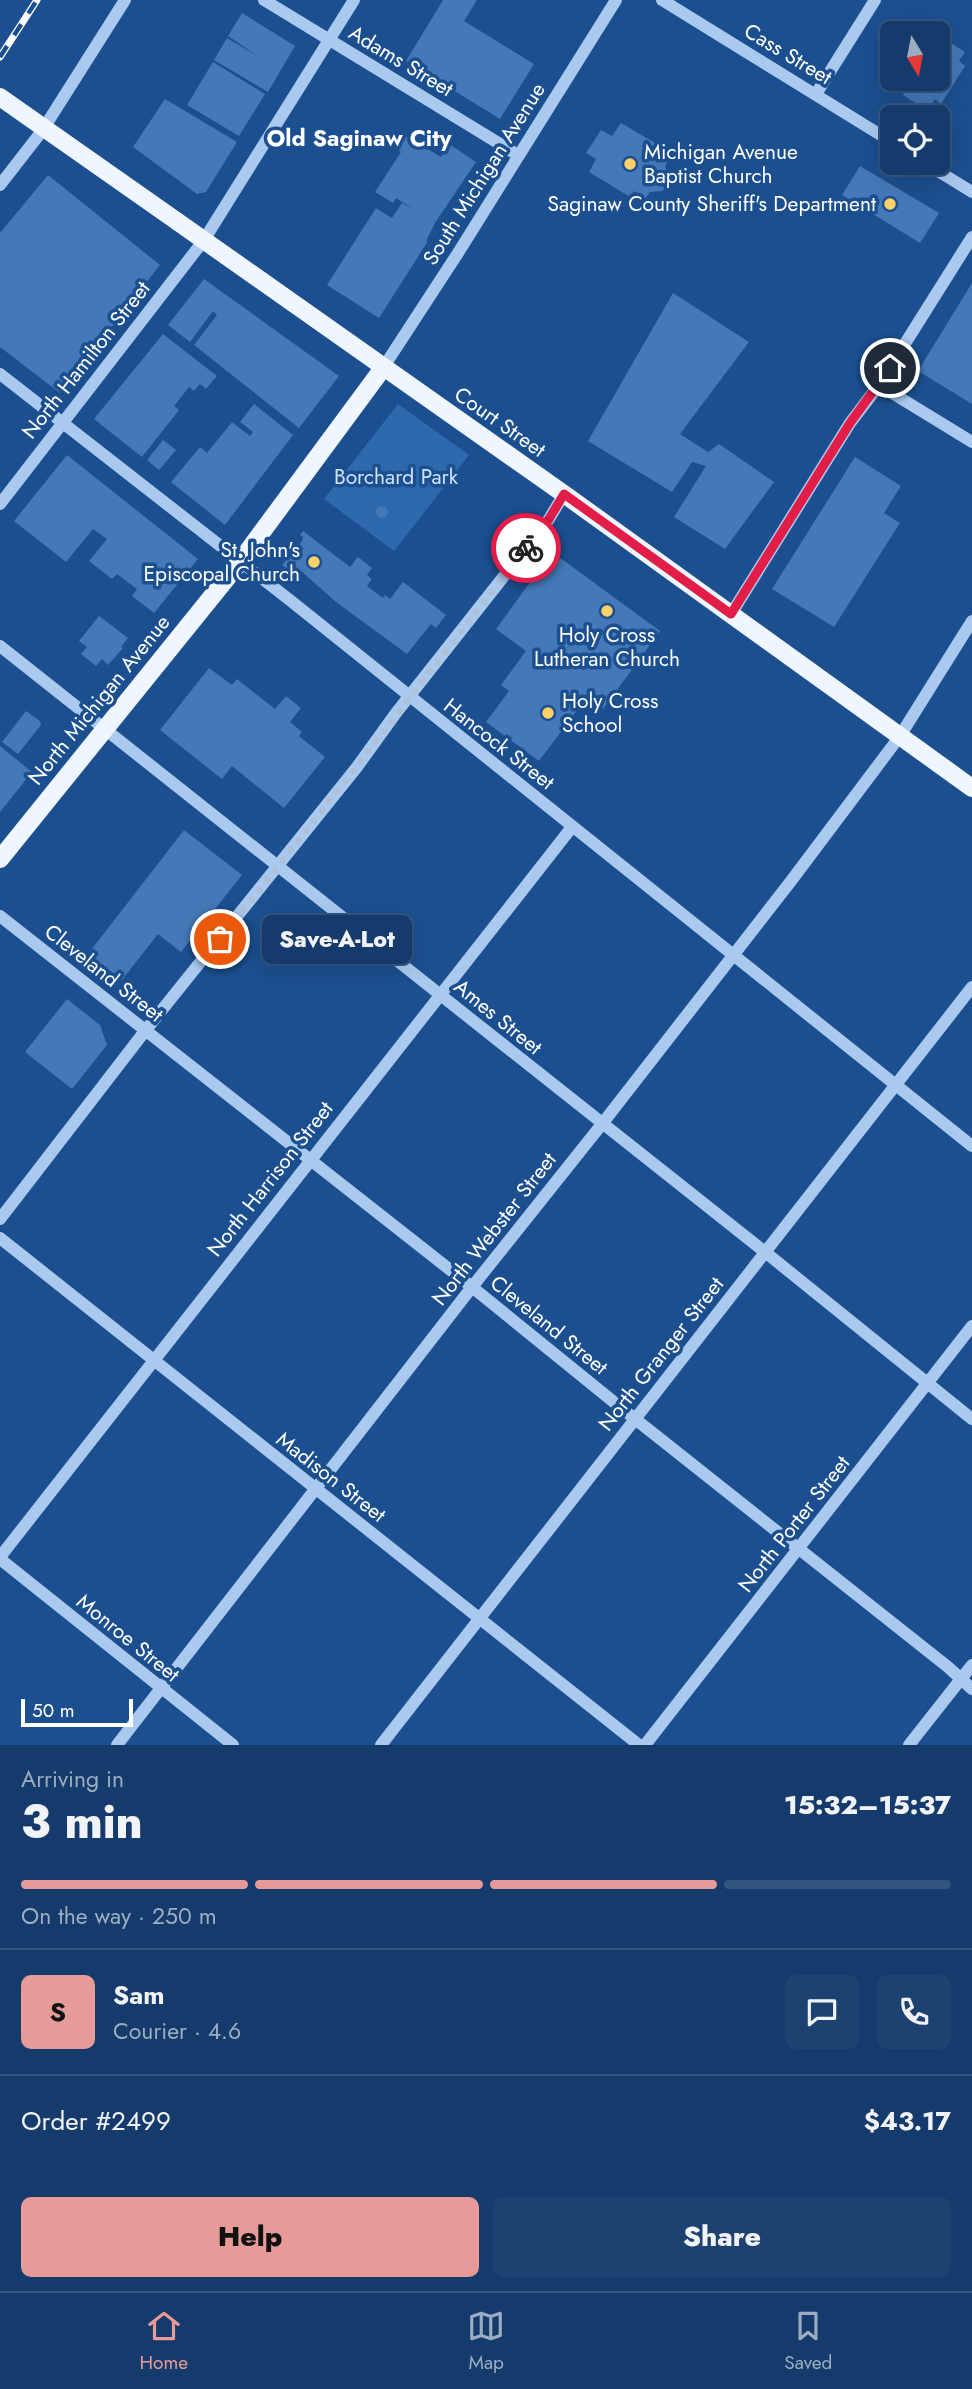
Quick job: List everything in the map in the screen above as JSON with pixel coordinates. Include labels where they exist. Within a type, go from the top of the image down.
[{"type":"main road","name":"Court Street","points":[[0,97],[564,494],[972,788]]},
{"type":"main road","name":"North Michigan Avenue","points":[[0,859],[239,563],[383,368]]},
{"type":"street","points":[[0,186],[42,131],[125,0]]},
{"type":"street","name":"Adams Street","points":[[264,0],[519,155]]},
{"type":"street","name":"North Hamilton Street","points":[[0,504],[204,240],[354,0]]},
{"type":"street","name":"South Michigan Avenue","points":[[383,368],[615,0]]},
{"type":"street","name":"Cass Street","points":[[662,0],[880,134]]},
{"type":"street","points":[[816,94],[875,0]]},
{"type":"street","points":[[944,175],[972,192]]},
{"type":"street","points":[[731,614],[850,423],[879,385],[972,237]]},
{"type":"street","name":"Hancock Street","points":[[0,374],[216,541],[239,563],[291,601],[972,1146]]},
{"type":"street","points":[[879,385],[972,442]]},
{"type":"street","points":[[0,1219],[145,1031],[410,698],[549,519],[564,494]]},
{"type":"street","name":"North Webster Street","points":[[117,1745],[472,1287],[733,957],[900,736],[972,621]]},
{"type":"street","name":"Ames Street","points":[[0,646],[972,1419]]},
{"type":"street","name":"North Harrison Street","points":[[0,1558],[572,827]]},
{"type":"street","name":"Cleveland Street","points":[[0,915],[472,1287],[948,1667],[972,1689]]},
{"type":"street","name":"North Granger Street","points":[[381,1745],[972,987]]},
{"type":"street","name":"Madison Street","points":[[0,1238],[639,1745]]},
{"type":"street","name":"North Porter Street","points":[[645,1745],[972,1326]]},
{"type":"street","name":"Monroe Street","points":[[0,1558],[233,1745]]},
{"type":"street","points":[[909,1745],[972,1665]]},
{"type":"green space","name":"Borchard Park","points":[[398,404],[469,455],[394,551],[324,499]]},
{"type":"building","points":[[443,0],[477,0],[464,21],[534,64],[500,119],[406,61]]},
{"type":"building","points":[[242,13],[295,46],[268,92],[214,60],[227,38],[259,57],[228,36]]},
{"type":"building","points":[[950,43],[965,52],[959,61],[965,66],[950,90]]},
{"type":"building","points":[[213,62],[265,94],[239,136],[187,105]]},
{"type":"building","points":[[906,91],[949,91],[941,104],[935,99],[932,105],[919,105],[903,95]]},
{"type":"building","points":[[165,99],[237,142],[206,192],[197,194],[133,147]]},
{"type":"building","name":"Michigan Avenue Baptist Church","points":[[621,123],[662,147],[659,154],[668,160],[665,167],[669,175],[668,185],[662,191],[650,192],[645,199],[634,191],[630,197],[589,172],[596,159],[586,153],[601,130],[612,136]]},
{"type":"building","points":[[402,134],[441,157],[449,144],[476,162],[435,223],[428,241],[379,318],[327,285],[376,208],[392,218],[402,203],[415,210],[396,198],[393,203],[375,192],[401,152],[394,147]]},
{"type":"building","name":"Saginaw County Sheriff's Department","points":[[860,166],[939,213],[920,243],[842,195]]},
{"type":"building","points":[[48,175],[160,265],[60,393],[0,347],[0,233]]},
{"type":"building","points":[[204,279],[339,376],[299,428],[194,345],[217,315],[213,311],[190,342],[168,325]]},
{"type":"building","points":[[972,283],[972,404],[918,371]]},
{"type":"building","points":[[673,293],[749,342],[680,434],[708,452],[719,444],[774,482],[725,549],[674,517],[706,466],[692,462],[672,492],[588,441]]},
{"type":"building","points":[[163,334],[217,376],[206,389],[200,384],[194,391],[189,387],[174,406],[179,410],[142,457],[94,419]]},
{"type":"building","points":[[254,404],[293,435],[225,525],[171,482],[200,447],[207,453],[232,422],[250,436],[253,432],[240,422]]},
{"type":"building","points":[[163,440],[176,450],[159,470],[147,460]]},
{"type":"building","points":[[67,455],[198,559],[154,613],[132,596],[137,589],[117,574],[112,579],[89,561],[107,539],[93,529],[66,562],[14,521]]},
{"type":"building","points":[[855,457],[901,486],[884,513],[900,523],[834,627],[772,589]]},
{"type":"building","points":[[382,506],[388,512],[382,518],[376,512]]},
{"type":"building","points":[[303,531],[350,567],[358,557],[372,568],[367,575],[372,579],[367,586],[383,598],[385,595],[390,599],[403,582],[446,615],[436,628],[431,624],[407,654],[336,602],[301,571],[299,574],[293,568],[290,571],[282,565],[302,541],[303,537],[300,535]]},
{"type":"building","points":[[552,552],[660,631],[603,709],[587,697],[539,761],[486,722],[509,691],[501,685],[526,651],[496,629]]},
{"type":"building","points":[[99,616],[128,638],[108,665],[102,659],[96,666],[81,654],[87,647],[79,641]]},
{"type":"building","points":[[209,668],[232,685],[237,679],[275,709],[286,696],[301,708],[290,722],[302,732],[299,736],[325,757],[284,808],[232,766],[222,779],[160,730]]},
{"type":"building","points":[[26,711],[40,721],[41,725],[18,754],[2,742]]},
{"type":"building","points":[[0,746],[32,772],[0,812]]},
{"type":"building","points":[[184,830],[242,875],[181,952],[158,934],[122,980],[88,954]]},
{"type":"building","points":[[67,999],[100,1025],[107,1045],[72,1089],[25,1052]]},
{"type":"railway","points":[[0,57],[37,0]]},
{"type":"way so far","points":[[220,939],[358,767],[396,713],[526,548]]},
{"type":"place","name":"Michigan Avenue Baptist Church","points":[[630,164]]},
{"type":"place","name":"Saginaw County Sheriff's Department","points":[[890,204]]},
{"type":"place","name":"St. John's Episcopal Church","points":[[314,562]]},
{"type":"place","name":"Holy Cross Lutheran Church","points":[[607,611]]},
{"type":"place","name":"Holy Cross School","points":[[548,713]]},
{"type":"place","name":"Save-A-Lot","points":[[220,939]]},
{"type":"district","name":"Old Saginaw City","points":[[359,138]]},
{"type":"route","points":[[526,548],[549,519],[564,494],[731,614],[850,423],[890,368]]}]
